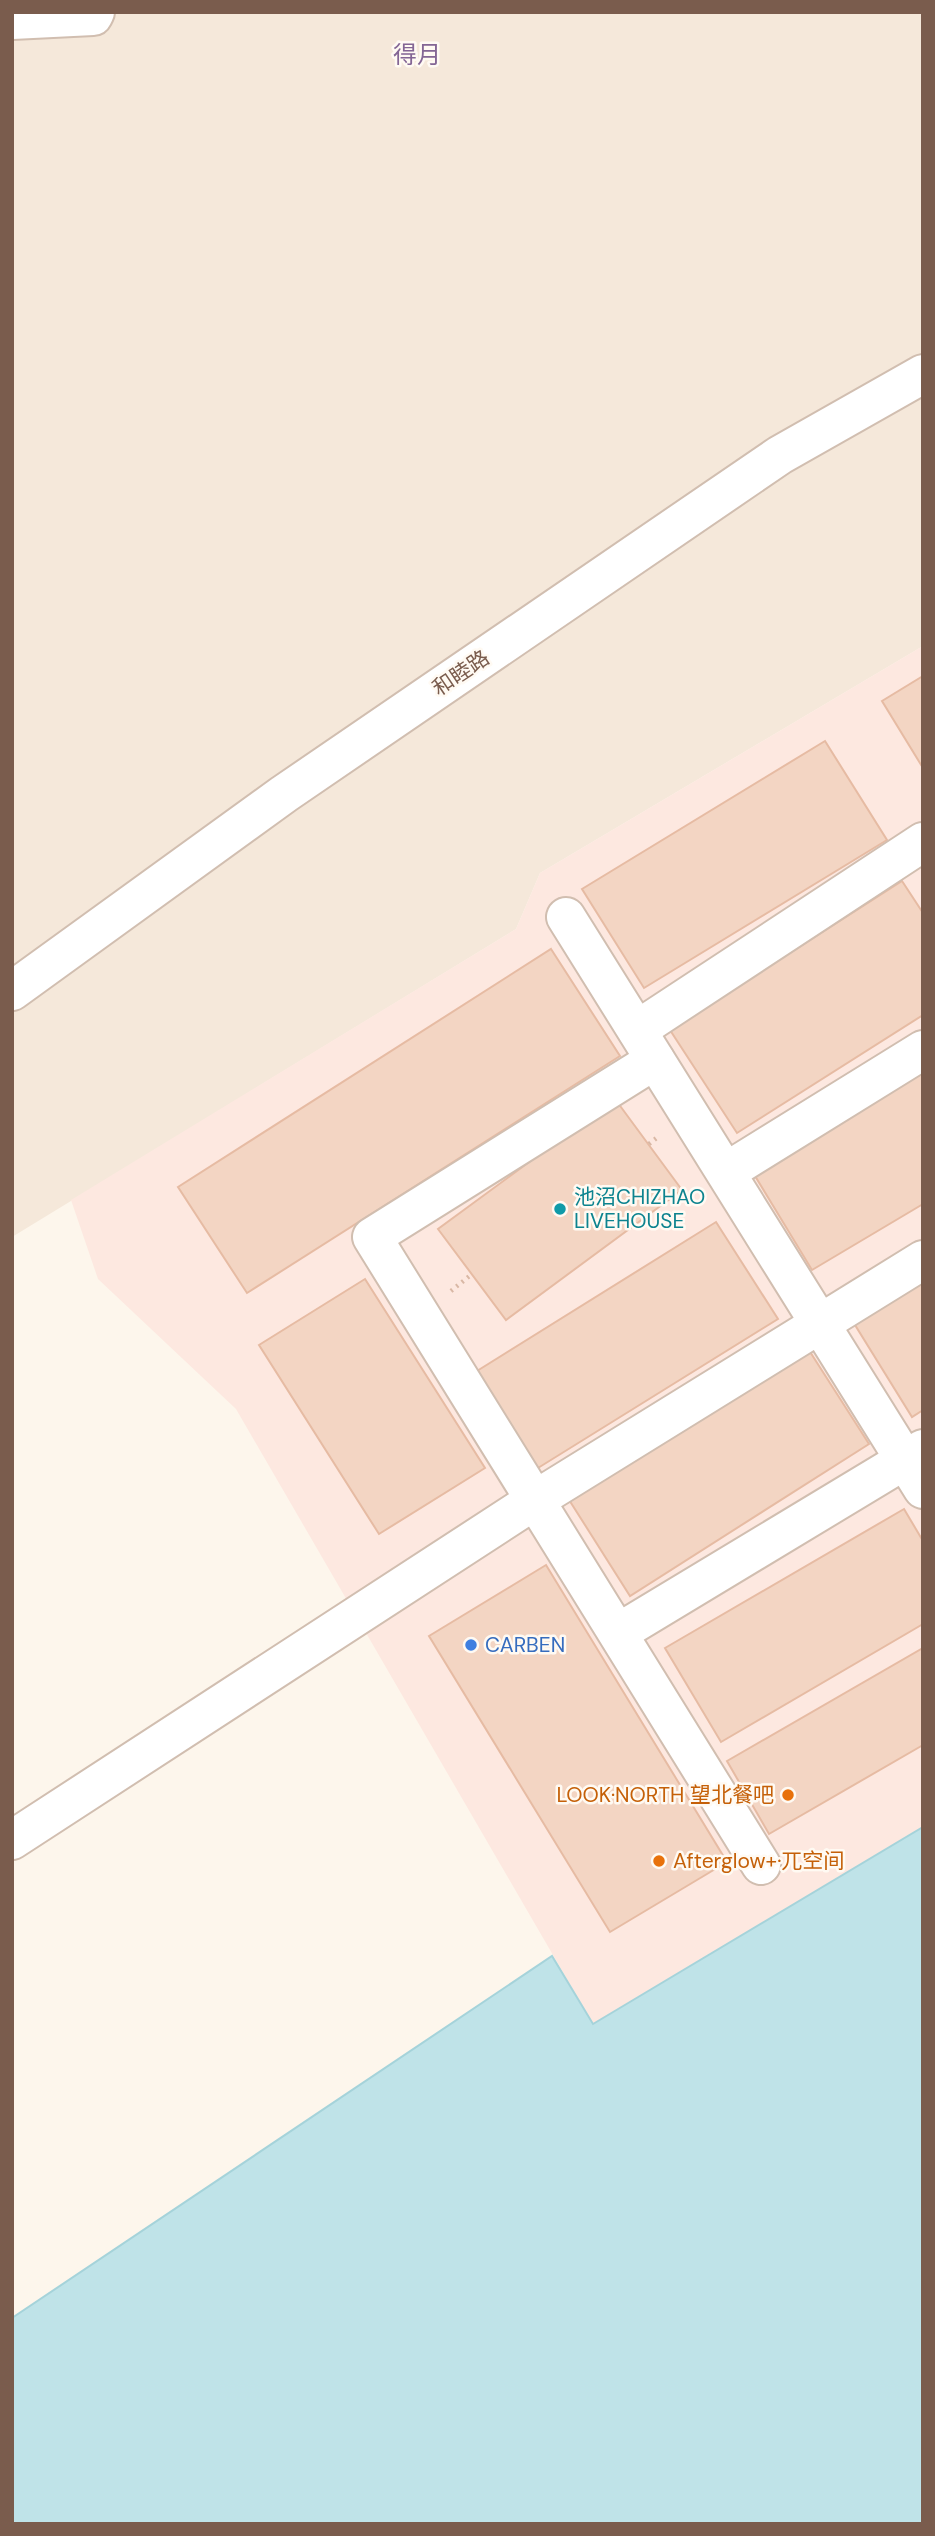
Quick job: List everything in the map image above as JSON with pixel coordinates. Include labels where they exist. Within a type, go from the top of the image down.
[{"type":"street","points":[[12,20],[93,16],[95,12]]},
{"type":"street","name":"和睦路","points":[[12,991],[284,794],[780,455],[923,374]]},
{"type":"street","points":[[761,1865],[372,1237],[646,1045],[923,843]]},
{"type":"street","points":[[566,917],[820,1324],[917,1466],[618,1633]]},
{"type":"street","points":[[726,1172],[923,1050]]},
{"type":"street","points":[[12,1840],[535,1500],[923,1260]]},
{"type":"shaded area","points":[[12,12],[923,12],[923,646],[540,873],[516,929],[12,1237]]},
{"type":"shaded area","points":[[923,646],[923,1827],[593,2024],[236,1409],[98,1279],[71,1200],[516,929],[540,873]]},
{"type":"water","points":[[923,1827],[923,2524],[12,2524],[12,2318],[552,1956],[593,2024]]},
{"type":"building","points":[[923,676],[923,768],[882,701]]},
{"type":"building","points":[[825,741],[887,840],[644,988],[582,889]]},
{"type":"building","points":[[902,881],[923,913],[923,1015],[737,1133],[670,1030]]},
{"type":"building","points":[[551,949],[620,1056],[247,1293],[178,1187]]},
{"type":"building","points":[[923,1068],[923,1204],[812,1270],[752,1171]]},
{"type":"building","name":"池沼CHIZHAO LIVEHOUSE","points":[[615,1099],[682,1190],[506,1320],[438,1229]]},
{"type":"building","points":[[716,1222],[778,1319],[538,1468],[477,1371]]},
{"type":"building","points":[[923,1266],[923,1410],[912,1417],[847,1312]]},
{"type":"building","points":[[365,1279],[485,1468],[379,1534],[259,1345]]},
{"type":"building","points":[[805,1344],[869,1444],[630,1596],[566,1495]]},
{"type":"building","points":[[904,1509],[923,1541],[923,1624],[721,1742],[665,1648]]},
{"type":"building","points":[[546,1565],[727,1862],[610,1932],[429,1636]]},
{"type":"building","points":[[923,1648],[923,1745],[769,1834],[727,1761]]},
{"type":"place","name":"池沼CHIZHAO LIVEHOUSE","points":[[560,1209]]},
{"type":"place","name":"CARBEN","points":[[471,1645]]},
{"type":"place","name":"LOOK·NORTH 望北餐吧","points":[[788,1795]]},
{"type":"place","name":"Afterglow+·兀空间","points":[[659,1861]]},
{"type":"district","name":"得月","points":[[417,54]]}]
